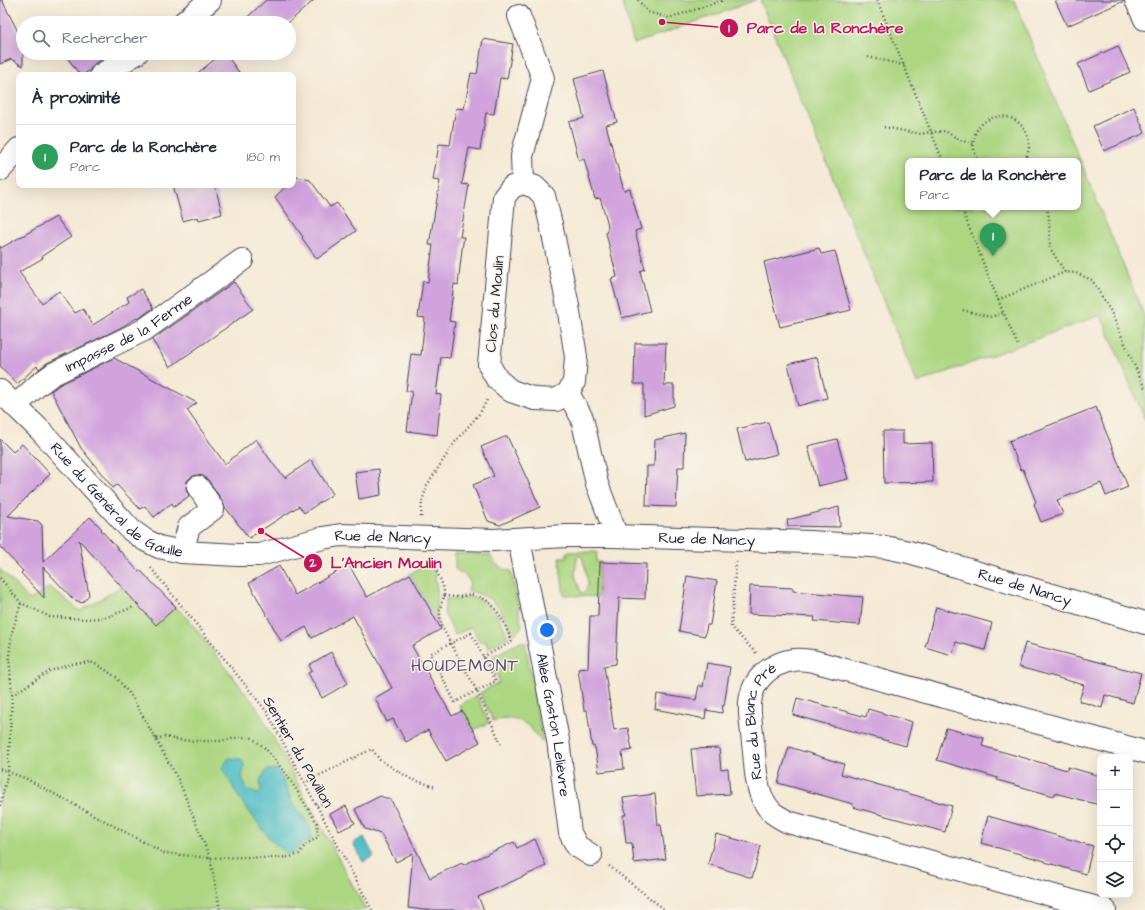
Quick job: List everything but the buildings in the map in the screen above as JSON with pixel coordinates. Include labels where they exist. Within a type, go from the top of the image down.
[{"type":"street","points":[[191,16],[210,0]]},
{"type":"street","points":[[1136,0],[1145,19]]},
{"type":"street","points":[[497,380],[511,391],[535,399],[556,400],[568,393],[574,382],[576,357],[552,224],[544,196],[535,187],[523,183],[522,156],[543,78],[518,16]]},
{"type":"street","points":[[106,72],[126,60]]},
{"type":"street","points":[[0,170],[16,152]]},
{"type":"street","name":"Clos du Moulin","points":[[497,380],[489,365],[504,197],[512,187],[523,183]]},
{"type":"street","name":"Impasse de la Ferme","points":[[8,398],[38,385],[53,374],[144,330],[242,260]]},
{"type":"street","points":[[568,393],[582,418],[598,484],[612,526],[613,536]]},
{"type":"street","name":"Rue du Général de Gaulle","points":[[8,398],[42,432],[131,530],[145,540],[159,546],[182,552],[259,555]]},
{"type":"street","points":[[182,552],[189,527],[213,509],[198,487]]},
{"type":"street","name":"Rue de Nancy","points":[[259,555],[341,535],[494,540],[567,536],[613,536],[810,542],[885,547],[909,552],[1145,623]]},
{"type":"street","name":"Allée Gaston Lelièvre","points":[[519,539],[558,740],[570,834],[577,846],[591,855]]},
{"type":"street","name":"Rue du Blanc Pré","points":[[1105,910],[788,822],[772,813],[763,801],[758,784],[750,704],[752,689],[758,680],[770,668],[782,662],[796,659],[813,661],[1145,752]]},
{"type":"path","points":[[638,0],[648,12],[669,18],[724,0]]},
{"type":"path","points":[[877,0],[941,158]]},
{"type":"path","points":[[868,57],[904,65]]},
{"type":"path","points":[[978,158],[973,144],[975,133],[986,121],[994,117],[1003,116],[1020,122],[1025,129],[1030,144],[1027,156]]},
{"type":"path","points":[[884,127],[921,134],[945,131],[960,140],[973,144]]},
{"type":"path","points":[[962,210],[1018,346]]},
{"type":"path","points":[[1048,210],[1050,248],[1065,272]]},
{"type":"path","points":[[998,300],[1065,272],[1076,273],[1092,280],[1111,312],[1145,389]]},
{"type":"path","points":[[963,310],[990,317],[1004,313]]},
{"type":"path","points":[[497,380],[480,413],[455,442],[427,486],[422,502],[427,538],[434,565],[442,580],[444,596],[440,618],[443,629],[477,691],[502,744]]},
{"type":"path","points":[[737,540],[731,628],[770,668]]},
{"type":"path","name":"Sentier du Pavillon","points":[[153,563],[151,568],[266,712],[372,910]]},
{"type":"path","points":[[0,578],[21,603],[50,617],[87,619],[107,617],[134,607]]},
{"type":"path","points":[[444,596],[457,597],[471,595],[480,597],[493,605],[502,617],[512,642]]},
{"type":"path","points":[[0,806],[8,772],[12,695],[9,656],[12,632],[21,603]]},
{"type":"path","points":[[483,657],[512,642],[537,632]]},
{"type":"path","points":[[471,633],[496,681],[455,702],[430,654],[451,643],[471,633]]},
{"type":"path","points":[[12,695],[50,671],[72,664],[91,662],[116,677],[132,698],[179,781],[210,858],[220,910]]},
{"type":"path","points":[[0,769],[25,778],[164,853],[210,858],[290,857],[299,854],[305,845],[318,837],[316,823],[287,776],[265,748],[252,738],[242,737],[220,741],[195,741],[179,740],[165,736],[156,739]]},
{"type":"path","points":[[304,783],[372,749],[380,760],[411,779],[436,787]]},
{"type":"path","points":[[314,778],[314,787],[323,803],[317,806]]},
{"type":"path","points":[[591,855],[613,868],[665,910]]},
{"type":"green space","points":[[622,0],[756,0],[634,44]]},
{"type":"green space","points":[[760,0],[1014,0],[1079,158],[905,158],[905,210],[1081,210],[1081,163],[1145,318],[1145,420],[1101,315],[917,383]]},
{"type":"green space","points":[[567,552],[597,552],[596,562],[600,562],[598,597],[564,595],[559,557],[567,557]],"holes":[[[579,556],[582,557],[588,585],[584,593],[581,593],[575,575],[577,558]]]},
{"type":"green space","points":[[455,553],[490,555],[498,566],[511,571],[522,627],[513,635],[502,612],[492,601],[478,593],[468,591],[469,580],[465,575],[455,569]]},
{"type":"green space","points":[[426,564],[434,568],[437,590],[437,623],[410,574]]},
{"type":"green space","points":[[0,569],[30,600],[50,587],[80,611],[121,587],[176,607],[189,620],[258,709],[366,910],[0,910]]},
{"type":"green space","points":[[467,597],[485,601],[494,610],[508,637],[488,648],[485,641],[480,643],[472,627],[455,635],[444,613],[446,599]]},
{"type":"green space","points":[[520,642],[525,642],[543,742],[524,723],[509,718],[493,721],[480,693],[500,682],[493,666],[497,664],[493,656]]},
{"type":"green space","points":[[477,695],[489,723],[473,730],[459,705]]},
{"type":"water","points":[[229,758],[241,759],[245,767],[243,770],[243,780],[246,786],[250,791],[259,794],[261,791],[260,780],[267,770],[277,769],[293,805],[310,825],[311,840],[302,843],[294,853],[287,853],[274,843],[241,801],[222,768]]},
{"type":"water","points":[[364,837],[374,856],[363,862],[353,843]]},
{"type":"place","name":"Parc de la Ronchère","points":[[662,22]]},
{"type":"place","name":"Parc de la Ronchère","points":[[993,256]]},
{"type":"place","name":"L'Ancien Moulin","points":[[261,531]]},
{"type":"district","name":"HOUDEMONT","points":[[465,666]]}]
